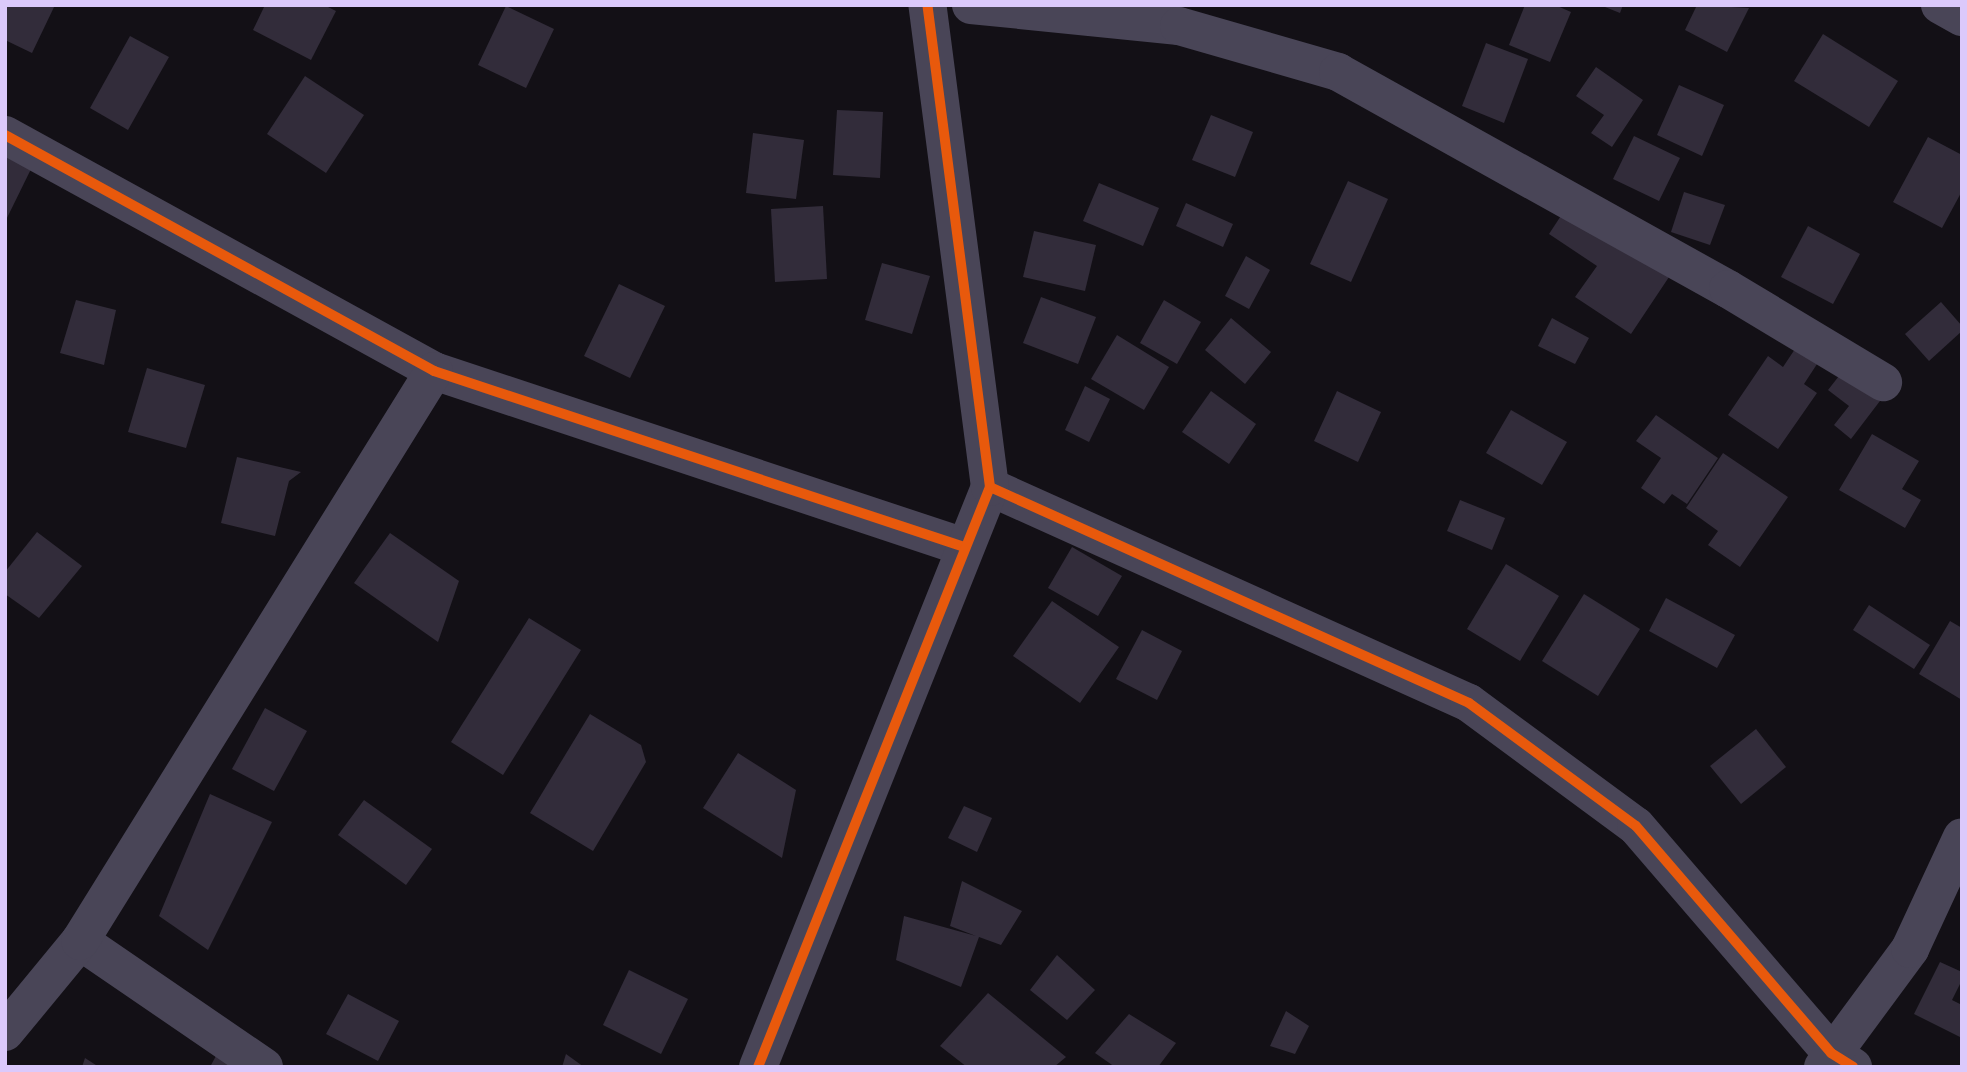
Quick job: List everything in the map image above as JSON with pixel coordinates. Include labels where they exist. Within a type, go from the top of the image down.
[{"type":"street","points":[[758,1067],[990,487],[927,5]]},
{"type":"street","points":[[971,5],[1179,26],[1338,72],[1728,289],[1883,382]]},
{"type":"street","points":[[1940,5],[1962,17]]},
{"type":"street","points":[[5,135],[434,371],[964,547]]},
{"type":"street","points":[[5,1032],[79,941],[434,371]]},
{"type":"street","points":[[990,487],[1469,703],[1636,826],[1835,1062],[1910,949],[1962,836]]},
{"type":"street","points":[[79,941],[264,1067]]},
{"type":"building","points":[[5,5],[55,5],[32,53],[5,40]]},
{"type":"building","points":[[265,5],[324,5],[336,11],[311,60],[253,30]]},
{"type":"building","points":[[1525,5],[1555,5],[1571,12],[1550,62],[1509,45]]},
{"type":"building","points":[[1600,5],[1623,5],[1620,13]]},
{"type":"building","points":[[1697,5],[1749,8],[1727,52],[1685,30]]},
{"type":"building","points":[[506,6],[554,29],[526,88],[478,65]]},
{"type":"building","points":[[1823,34],[1898,81],[1869,127],[1794,81]]},
{"type":"building","points":[[130,36],[169,57],[128,130],[90,108]]},
{"type":"building","points":[[1486,43],[1528,59],[1504,123],[1462,106]]},
{"type":"building","points":[[1596,67],[1643,100],[1612,147],[1591,133],[1604,115],[1576,96]]},
{"type":"building","points":[[305,76],[364,115],[326,173],[267,134]]},
{"type":"building","points":[[1679,85],[1724,105],[1702,156],[1657,135]]},
{"type":"building","points":[[837,110],[883,112],[880,178],[833,175]]},
{"type":"building","points":[[1211,115],[1253,132],[1235,177],[1192,160]]},
{"type":"building","points":[[753,133],[804,140],[796,199],[746,193]]},
{"type":"building","points":[[1634,136],[1680,158],[1659,201],[1613,179]]},
{"type":"building","points":[[1928,137],[1962,155],[1962,191],[1942,228],[1893,202]]},
{"type":"building","points":[[5,153],[32,167],[5,222]]},
{"type":"building","points":[[1348,181],[1388,199],[1351,282],[1310,264]]},
{"type":"building","points":[[1099,183],[1159,208],[1143,246],[1083,221]]},
{"type":"building","points":[[1684,192],[1725,205],[1710,245],[1671,232]]},
{"type":"building","points":[[1570,202],[1673,271],[1631,334],[1575,297],[1597,266],[1549,234]]},
{"type":"building","points":[[1186,203],[1233,224],[1223,247],[1176,226]]},
{"type":"building","points":[[823,206],[827,279],[775,282],[771,209]]},
{"type":"building","points":[[1808,226],[1860,254],[1833,304],[1781,277]]},
{"type":"building","points":[[1034,231],[1096,245],[1085,291],[1023,277]]},
{"type":"building","points":[[1246,256],[1270,270],[1249,309],[1225,296]]},
{"type":"building","points":[[882,263],[930,276],[912,334],[865,320]]},
{"type":"building","points":[[619,284],[665,306],[630,378],[584,356]]},
{"type":"building","points":[[1041,297],[1096,317],[1078,364],[1023,343]]},
{"type":"building","points":[[76,300],[116,310],[104,365],[60,353]]},
{"type":"building","points":[[1164,300],[1201,322],[1177,364],[1140,343]]},
{"type":"building","points":[[1941,302],[1962,326],[1962,331],[1929,361],[1905,334]]},
{"type":"building","points":[[1231,318],[1271,352],[1245,384],[1205,350]]},
{"type":"building","points":[[1552,318],[1589,338],[1575,364],[1538,346]]},
{"type":"building","points":[[1117,335],[1169,367],[1144,410],[1091,379]]},
{"type":"building","points":[[1797,346],[1819,361],[1804,384],[1817,393],[1778,449],[1728,415],[1768,356],[1783,367]]},
{"type":"building","points":[[1846,367],[1883,397],[1851,439],[1834,425],[1849,406],[1828,390]]},
{"type":"building","points":[[147,368],[205,385],[186,448],[128,432]]},
{"type":"building","points":[[1085,386],[1110,399],[1089,442],[1065,430]]},
{"type":"building","points":[[1211,391],[1256,424],[1229,464],[1182,432]]},
{"type":"building","points":[[1337,391],[1381,412],[1358,462],[1314,441]]},
{"type":"building","points":[[1511,410],[1567,442],[1542,485],[1486,453]]},
{"type":"building","points":[[1656,415],[1718,458],[1687,504],[1672,494],[1664,504],[1641,488],[1661,458],[1636,441]]},
{"type":"building","points":[[1872,434],[1919,461],[1902,489],[1921,500],[1905,528],[1839,490]]},
{"type":"building","points":[[1723,453],[1788,497],[1740,567],[1708,545],[1718,531],[1686,508]]},
{"type":"building","points":[[237,457],[301,472],[289,481],[275,536],[221,523]]},
{"type":"building","points":[[1460,500],[1505,518],[1492,550],[1447,531]]},
{"type":"building","points":[[37,532],[82,566],[39,618],[5,594],[5,572]]},
{"type":"building","points":[[390,533],[459,581],[438,642],[354,583]]},
{"type":"building","points":[[1072,547],[1122,576],[1098,616],[1048,588]]},
{"type":"building","points":[[1506,564],[1559,596],[1520,661],[1467,629]]},
{"type":"building","points":[[1584,594],[1640,629],[1598,696],[1542,661]]},
{"type":"building","points":[[1666,598],[1735,635],[1717,668],[1649,631]]},
{"type":"building","points":[[1052,601],[1119,647],[1080,703],[1013,656]]},
{"type":"building","points":[[1869,605],[1930,645],[1914,669],[1853,630]]},
{"type":"building","points":[[529,618],[581,650],[503,775],[451,742]]},
{"type":"building","points":[[1950,621],[1962,628],[1962,700],[1919,674]]},
{"type":"building","points":[[1142,630],[1182,651],[1157,700],[1116,679]]},
{"type":"building","points":[[265,708],[307,731],[274,791],[232,769]]},
{"type":"building","points":[[590,714],[641,745],[646,762],[593,851],[530,813]]},
{"type":"building","points":[[1756,729],[1786,767],[1741,804],[1710,766]]},
{"type":"building","points":[[738,753],[796,790],[782,858],[703,808]]},
{"type":"building","points":[[210,794],[272,822],[208,950],[159,916]]},
{"type":"building","points":[[364,800],[432,849],[406,885],[338,835]]},
{"type":"building","points":[[964,806],[992,818],[977,852],[948,838]]},
{"type":"building","points":[[962,881],[1022,911],[1001,945],[979,937],[961,987],[896,960],[904,916],[976,936],[950,926]]},
{"type":"building","points":[[1057,955],[1095,990],[1067,1020],[1030,990]]},
{"type":"building","points":[[1940,962],[1962,972],[1962,980],[1952,1000],[1962,1005],[1960,1037],[1914,1014]]},
{"type":"building","points":[[629,970],[688,999],[661,1054],[603,1025]]},
{"type":"building","points":[[988,993],[1066,1057],[1054,1067],[967,1067],[940,1046]]},
{"type":"building","points":[[348,994],[399,1021],[378,1061],[326,1034]]},
{"type":"building","points":[[1286,1011],[1309,1026],[1295,1054],[1270,1046]]},
{"type":"building","points":[[1129,1014],[1176,1043],[1158,1067],[1115,1067],[1095,1053]]},
{"type":"building","points":[[217,1054],[246,1067],[210,1067]]},
{"type":"building","points":[[566,1054],[584,1067],[562,1067]]},
{"type":"building","points":[[85,1058],[99,1067],[82,1067]]},
{"type":"cycle path","points":[[758,1067],[990,487],[927,5]]},
{"type":"cycle path","points":[[5,135],[434,371],[964,547]]},
{"type":"cycle path","points":[[990,487],[1469,703],[1636,826],[1831,1053],[1853,1067]]}]
